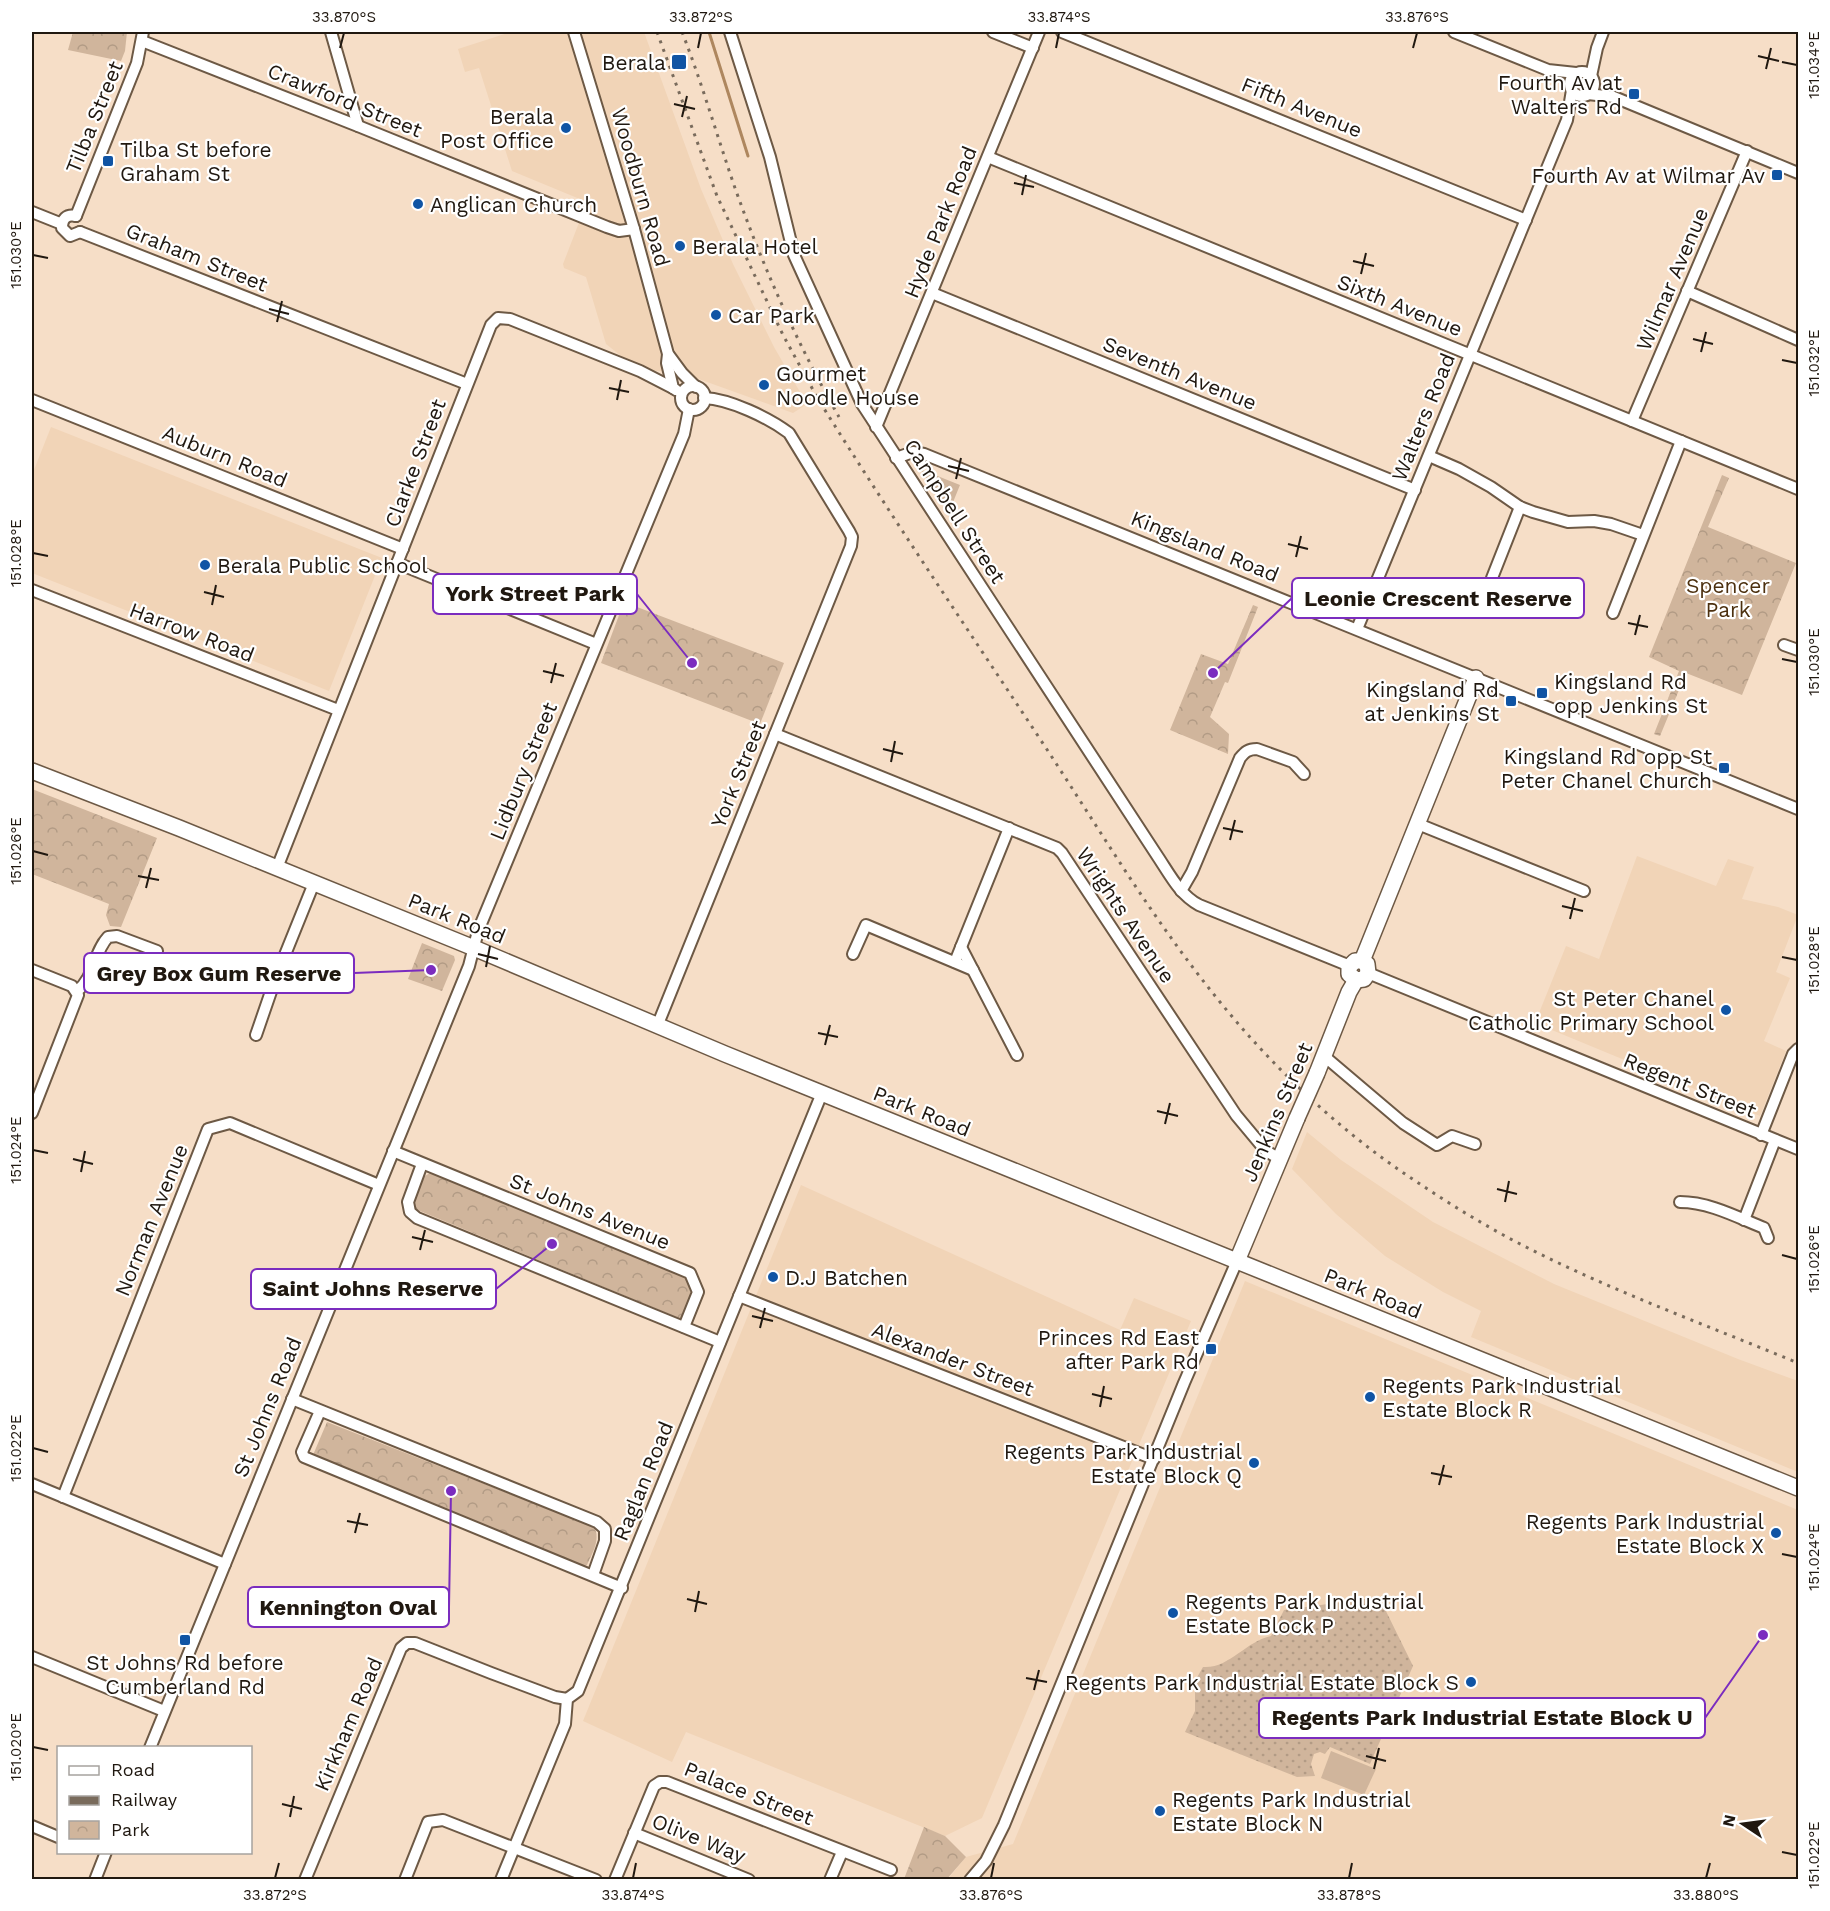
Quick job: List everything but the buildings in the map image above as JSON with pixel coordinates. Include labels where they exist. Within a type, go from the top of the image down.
[{"type":"main road","name":"Jenkins Street","points":[[1237,1262],[1324,1056],[1476,678]]},
{"type":"main road","name":"Park Road","points":[[32,771],[314,883],[822,1093],[1798,1488]]},
{"type":"street","points":[[332,32],[358,126]]},
{"type":"street","name":"Woodburn Road","points":[[574,32],[634,229],[667,359],[678,391]]},
{"type":"street","name":"Campbell Street","points":[[730,32],[770,157],[794,255],[862,404],[1181,891],[1199,905]]},
{"type":"street","points":[[993,32],[1033,48]]},
{"type":"street","name":"Hyde Park Road","points":[[876,427],[1039,32]]},
{"type":"street","name":"Fifth Avenue","points":[[1062,32],[1526,220]]},
{"type":"street","points":[[1454,32],[1548,70],[1577,95],[1614,97],[1798,173]]},
{"type":"street","points":[[1587,95],[1593,88],[1592,78],[1597,48],[1603,32]]},
{"type":"street","name":"Crawford Street","points":[[143,36],[607,227],[619,231],[634,229]]},
{"type":"street","name":"Tilba Street","points":[[76,216],[137,63],[143,36]]},
{"type":"street","points":[[1571,88],[1571,79],[1597,48]]},
{"type":"street","points":[[1548,70],[1585,72],[1614,97]]},
{"type":"street","name":"Walters Road","points":[[1357,629],[1567,120],[1571,88]]},
{"type":"street","name":"Walters Road","points":[[1567,120],[1587,95]]},
{"type":"street","name":"Wilmar Avenue","points":[[1632,421],[1747,151]]},
{"type":"street","name":"Sixth Avenue","points":[[988,157],[1798,489]]},
{"type":"street","points":[[32,212],[62,224]]},
{"type":"street","points":[[68,215],[76,216],[81,221],[80,232],[74,236],[66,234],[62,224],[68,215]]},
{"type":"street","name":"Graham Street","points":[[80,232],[467,384]]},
{"type":"street","points":[[1687,291],[1798,340]]},
{"type":"street","name":"Seventh Avenue","points":[[932,292],[1414,490]]},
{"type":"street","name":"Clarke Street","points":[[277,868],[491,325],[498,318],[504,317],[640,371],[678,391]]},
{"type":"street","points":[[640,371],[660,370],[667,359]]},
{"type":"street","name":"Woodburn Road","points":[[667,359],[696,387]]},
{"type":"street","points":[[696,387],[703,392],[705,398],[700,407],[694,410],[689,409],[683,404],[678,391],[696,387]]},
{"type":"street","name":"York Street","points":[[658,1024],[849,554],[852,537],[789,433],[776,423],[721,400],[705,398]]},
{"type":"street","name":"Auburn Road","points":[[32,400],[403,549]]},
{"type":"street","name":"Lidbury Street","points":[[474,948],[478,931],[684,434],[689,409]]},
{"type":"street","points":[[1613,613],[1681,441]]},
{"type":"street","name":"Kingsland Road","points":[[896,458],[913,452],[924,454],[1798,808]]},
{"type":"street","points":[[1429,456],[1475,478],[1520,507],[1568,522],[1594,521],[1643,535]]},
{"type":"street","points":[[1492,578],[1520,507]]},
{"type":"street","points":[[397,563],[596,644]]},
{"type":"street","name":"Harrow Road","points":[[32,590],[338,710]]},
{"type":"street","points":[[1784,645],[1798,650]]},
{"type":"street","name":"Wrights Avenue","points":[[775,734],[1052,845],[1062,853],[1236,1115],[1266,1152],[1280,1159]]},
{"type":"street","points":[[1181,891],[1192,872],[1240,758],[1245,752],[1257,749],[1293,762],[1304,774]]},
{"type":"street","points":[[1418,824],[1584,891]]},
{"type":"street","points":[[955,962],[1009,828]]},
{"type":"street","points":[[256,1035],[276,977],[314,883]]},
{"type":"street","name":"Regent Street","points":[[1199,905],[1798,1149]]},
{"type":"street","points":[[853,954],[866,925],[973,970]]},
{"type":"street","points":[[32,1113],[76,1001],[77,991],[86,983],[108,937],[117,936],[158,951]]},
{"type":"street","points":[[961,947],[1017,1055]]},
{"type":"street","name":"St Johns Road","points":[[151,1746],[469,966],[474,948]]},
{"type":"street","points":[[32,969],[72,986],[77,991]]},
{"type":"street","points":[[1761,1135],[1793,1054],[1798,1049]]},
{"type":"street","points":[[1324,1056],[1403,1123],[1437,1145],[1452,1136],[1474,1144]]},
{"type":"street","name":"Raglan Road","points":[[501,1880],[565,1724],[567,1699],[578,1691],[622,1588],[822,1093]]},
{"type":"street","name":"Norman Avenue","points":[[63,1497],[208,1129],[230,1123],[379,1185]]},
{"type":"street","points":[[1744,1220],[1774,1140]]},
{"type":"street","name":"St Johns Avenue","points":[[393,1151],[690,1273],[698,1292],[684,1327]]},
{"type":"street","points":[[422,1164],[408,1202],[410,1212],[417,1218],[720,1342]]},
{"type":"street","points":[[1680,1202],[1697,1202],[1764,1228],[1768,1238]]},
{"type":"street","points":[[970,1880],[986,1861],[1004,1825],[1237,1262]]},
{"type":"street","name":"Alexander Street","points":[[739,1296],[1154,1459]]},
{"type":"street","points":[[292,1399],[597,1522],[605,1530],[605,1541],[593,1575]]},
{"type":"street","points":[[320,1411],[302,1452],[304,1457],[622,1588]]},
{"type":"street","points":[[32,1484],[225,1564]]},
{"type":"street","name":"Kirkham Road","points":[[305,1880],[401,1648],[406,1643],[414,1642],[555,1697],[567,1699]]},
{"type":"street","points":[[32,1657],[164,1711]]},
{"type":"street","name":"Palace Street","points":[[615,1880],[654,1786],[660,1782],[667,1782],[891,1870]]},
{"type":"street","points":[[405,1880],[428,1822],[443,1820],[596,1880]]},
{"type":"street","points":[[32,1826],[57,1837]]},
{"type":"street","name":"Olive Way","points":[[634,1833],[749,1880]]},
{"type":"street","points":[[830,1880],[842,1852]]},
{"type":"street","points":[[95,1880],[102,1854]]},
{"type":"shaded area","points":[[511,32],[644,32],[701,189],[733,264],[774,347],[807,404],[793,413],[682,373],[640,371],[606,344],[586,277],[564,268],[563,264],[587,202],[512,171],[479,68],[465,72],[458,49]]},
{"type":"shaded area","name":"Berala Public School","points":[[51,427],[382,558],[329,691],[32,573],[32,475]]},
{"type":"shaded area","points":[[1637,856],[1716,886],[1728,859],[1754,867],[1742,899],[1778,907],[1798,915],[1776,972],[1790,978],[1764,1041],[1786,1051],[1760,1116],[1535,1023],[1566,946],[1599,959]]},
{"type":"shaded area","points":[[1307,1132],[1341,1160],[1433,1222],[1554,1284],[1798,1381],[1798,1472],[1471,1337],[1481,1311],[1443,1292],[1385,1256],[1336,1214],[1292,1169]]},
{"type":"shaded area","points":[[801,1185],[1120,1330],[1134,1298],[1191,1321],[982,1818],[945,1836],[686,1732],[672,1762],[583,1721]]},
{"type":"shaded area","points":[[1245,1281],[1798,1510],[1798,1879],[947,1880],[966,1857],[1013,1844]]},
{"type":"green space","points":[[73,32],[127,32],[125,51],[121,61],[68,50]]},
{"type":"green space","points":[[920,469],[960,485],[949,512]]},
{"type":"green space","name":"Spencer Park","points":[[1722,475],[1729,478],[1708,527],[1796,563],[1742,695],[1686,673],[1660,736],[1654,734],[1679,671],[1649,657]]},
{"type":"green space","points":[[624,602],[784,663],[760,724],[601,663]]},
{"type":"green space","points":[[1253,605],[1258,607],[1228,683],[1225,682],[1210,717],[1229,734],[1228,754],[1170,730],[1201,654],[1228,664]]},
{"type":"green space","points":[[32,789],[157,838],[121,927],[110,926],[106,915],[109,904],[32,874]]},
{"type":"green space","points":[[422,943],[454,956],[455,960],[442,991],[408,979]]},
{"type":"green space","points":[[430,1173],[686,1277],[691,1294],[681,1319],[415,1209],[414,1203],[423,1177]]},
{"type":"green space","points":[[327,1422],[594,1527],[597,1537],[587,1565],[582,1567],[313,1455]]},
{"type":"green space","points":[[1379,1597],[1413,1666],[1370,1764],[1330,1747],[1325,1754],[1320,1752],[1314,1754],[1311,1764],[1315,1776],[1297,1777],[1185,1732],[1195,1711],[1195,1681],[1203,1667],[1221,1664],[1253,1643],[1271,1636],[1284,1610]]},
{"type":"green space","points":[[1331,1751],[1376,1769],[1364,1795],[1321,1778]]},
{"type":"green space","points":[[924,1827],[945,1836],[966,1857],[947,1879],[904,1879]]},
{"type":"waterway","points":[[709,32],[748,156]]},
{"type":"railway","points":[[657,32],[717,196],[783,335],[818,399],[1146,902],[1189,963],[1256,1044],[1280,1070],[1358,1140],[1471,1216],[1530,1249],[1596,1280],[1798,1363]]},
{"type":"railway","points":[[682,32],[757,247],[795,334],[839,417]]},
{"type":"place","name":"Berala","points":[[679,62]]},
{"type":"place","name":"Fourth Av at Walters Rd","points":[[1634,94]]},
{"type":"place","name":"Berala Post Office","points":[[566,128]]},
{"type":"place","name":"Tilba St before Graham St","points":[[108,161]]},
{"type":"place","name":"Fourth Av at Wilmar Av","points":[[1777,175]]},
{"type":"place","name":"Anglican Church","points":[[418,204]]},
{"type":"place","name":"Berala Hotel","points":[[680,246]]},
{"type":"place","name":"Car Park","points":[[716,315]]},
{"type":"place","name":"Gourmet Noodle House","points":[[764,385]]},
{"type":"place","name":"Berala Public School","points":[[205,565]]},
{"type":"place","name":"York Street Park","points":[[692,663]]},
{"type":"place","name":"Leonie Crescent Reserve","points":[[1213,673]]},
{"type":"place","name":"Kingsland Rd opp Jenkins St","points":[[1542,693]]},
{"type":"place","name":"Kingsland Rd at Jenkins St","points":[[1511,701]]},
{"type":"place","name":"Kingsland Rd opp St Peter Chanel Church","points":[[1724,768]]},
{"type":"place","name":"Grey Box Gum Reserve","points":[[431,970]]},
{"type":"place","name":"St Peter Chanel Catholic Primary School","points":[[1726,1010]]},
{"type":"place","name":"Saint Johns Reserve","points":[[552,1244]]},
{"type":"place","name":"D.J Batchen","points":[[773,1277]]},
{"type":"place","name":"Princes Rd East after Park Rd","points":[[1211,1349]]},
{"type":"place","name":"Regents Park Industrial Estate Block R","points":[[1370,1397]]},
{"type":"place","name":"Regents Park Industrial Estate Block Q","points":[[1254,1463]]},
{"type":"place","name":"Kennington Oval","points":[[451,1491]]},
{"type":"place","name":"Regents Park Industrial Estate Block X","points":[[1776,1533]]},
{"type":"place","name":"Regents Park Industrial Estate Block P","points":[[1173,1613]]},
{"type":"place","name":"Regents Park Industrial Estate Block U","points":[[1763,1635]]},
{"type":"place","name":"St Johns Rd before Cumberland Rd","points":[[185,1640]]},
{"type":"place","name":"Regents Park Industrial Estate Block S","points":[[1471,1682]]},
{"type":"place","name":"Regents Park Industrial Estate Block N","points":[[1160,1811]]}]
